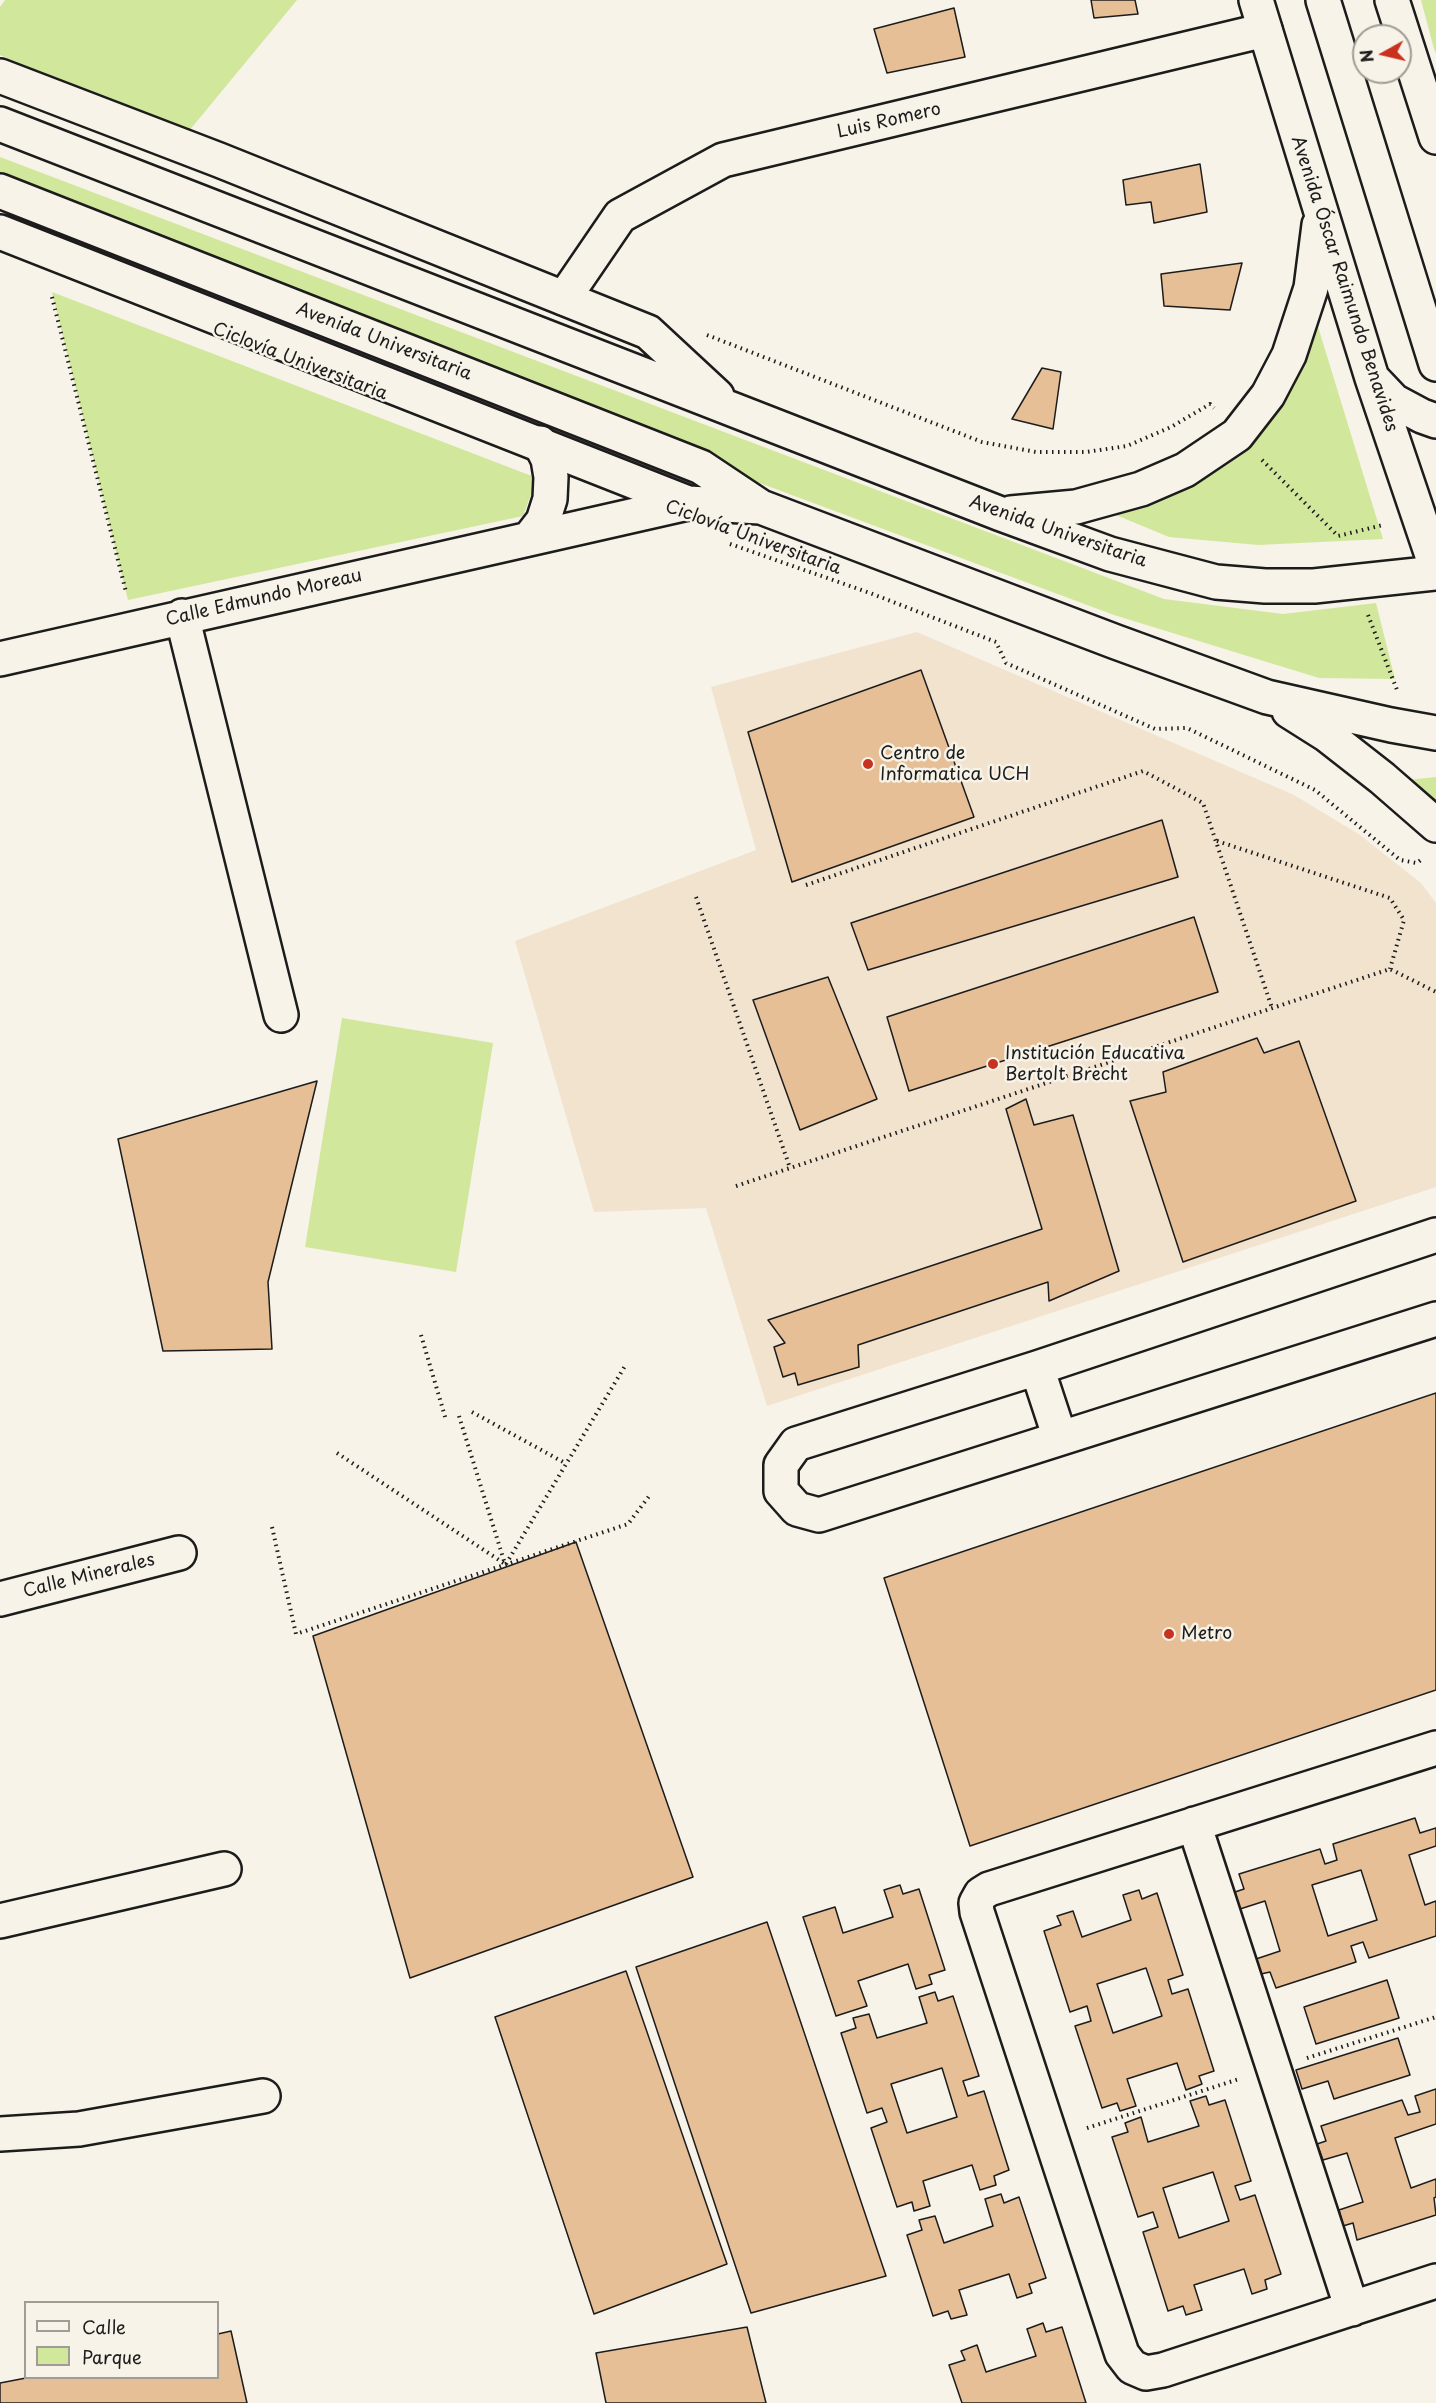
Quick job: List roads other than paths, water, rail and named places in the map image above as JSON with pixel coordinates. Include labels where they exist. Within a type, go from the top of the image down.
[{"type":"main road","points":[[1323,0],[1436,364]]},
{"type":"main road","points":[[1394,7],[1436,137]]},
{"type":"main road","name":"Avenida Óscar Raimundo Benavides","points":[[1260,15],[1372,378],[1436,567]]},
{"type":"main road","name":"Luis Romero","points":[[564,298],[620,216],[723,160],[1260,15]]},
{"type":"main road","name":"Avenida Universitaria","points":[[0,76],[219,160],[648,332],[730,408]]},
{"type":"main road","name":"Avenida Universitaria","points":[[0,124],[1001,514],[1110,554],[1216,582],[1265,586],[1314,586],[1436,573]]},
{"type":"main road","name":"Avenida Universitaria","points":[[0,191],[701,467],[761,507],[1116,642],[1267,697],[1424,731]]},
{"type":"main road","points":[[1001,514],[1076,507],[1141,489],[1185,470],[1237,435],[1268,395],[1289,355],[1299,329],[1315,268],[1319,207]]},
{"type":"main road","name":"Avenida Universitaria","points":[[0,232],[688,503],[761,507]]},
{"type":"main road","points":[[1372,378],[1394,401],[1436,421]]},
{"type":"main road","points":[[529,539],[543,520],[550,499],[551,477],[548,459],[540,443]]},
{"type":"main road","name":"Calle Edmundo Moreau","points":[[0,659],[688,503]]},
{"type":"main road","points":[[182,616],[281,1015]]},
{"type":"main road","points":[[1267,697],[1327,735],[1382,778],[1435,825]]},
{"type":"main road","points":[[1436,1235],[1037,1368],[796,1444],[781,1464],[781,1491],[797,1509],[819,1515],[1436,1319]]},
{"type":"main road","points":[[1037,1368],[1060,1438]]},
{"type":"main road","name":"Calle Minerales","points":[[0,1599],[178,1553]]},
{"type":"main road","points":[[1436,1748],[989,1889],[981,1894],[976,1902],[977,1912],[1122,2354],[1132,2367],[1146,2373],[1163,2370],[1436,2281]]},
{"type":"main road","points":[[1194,1824],[1352,2309]]},
{"type":"main road","points":[[0,1921],[224,1869]]},
{"type":"main road","points":[[0,2134],[79,2129],[262,2096]]},
{"type":"place","name":"Centro de Informatica UCH","points":[[868,764]]},
{"type":"place","name":"Institución Educativa Bertolt Brecht","points":[[993,1064]]},
{"type":"place","name":"Metro","points":[[1169,1634]]}]
